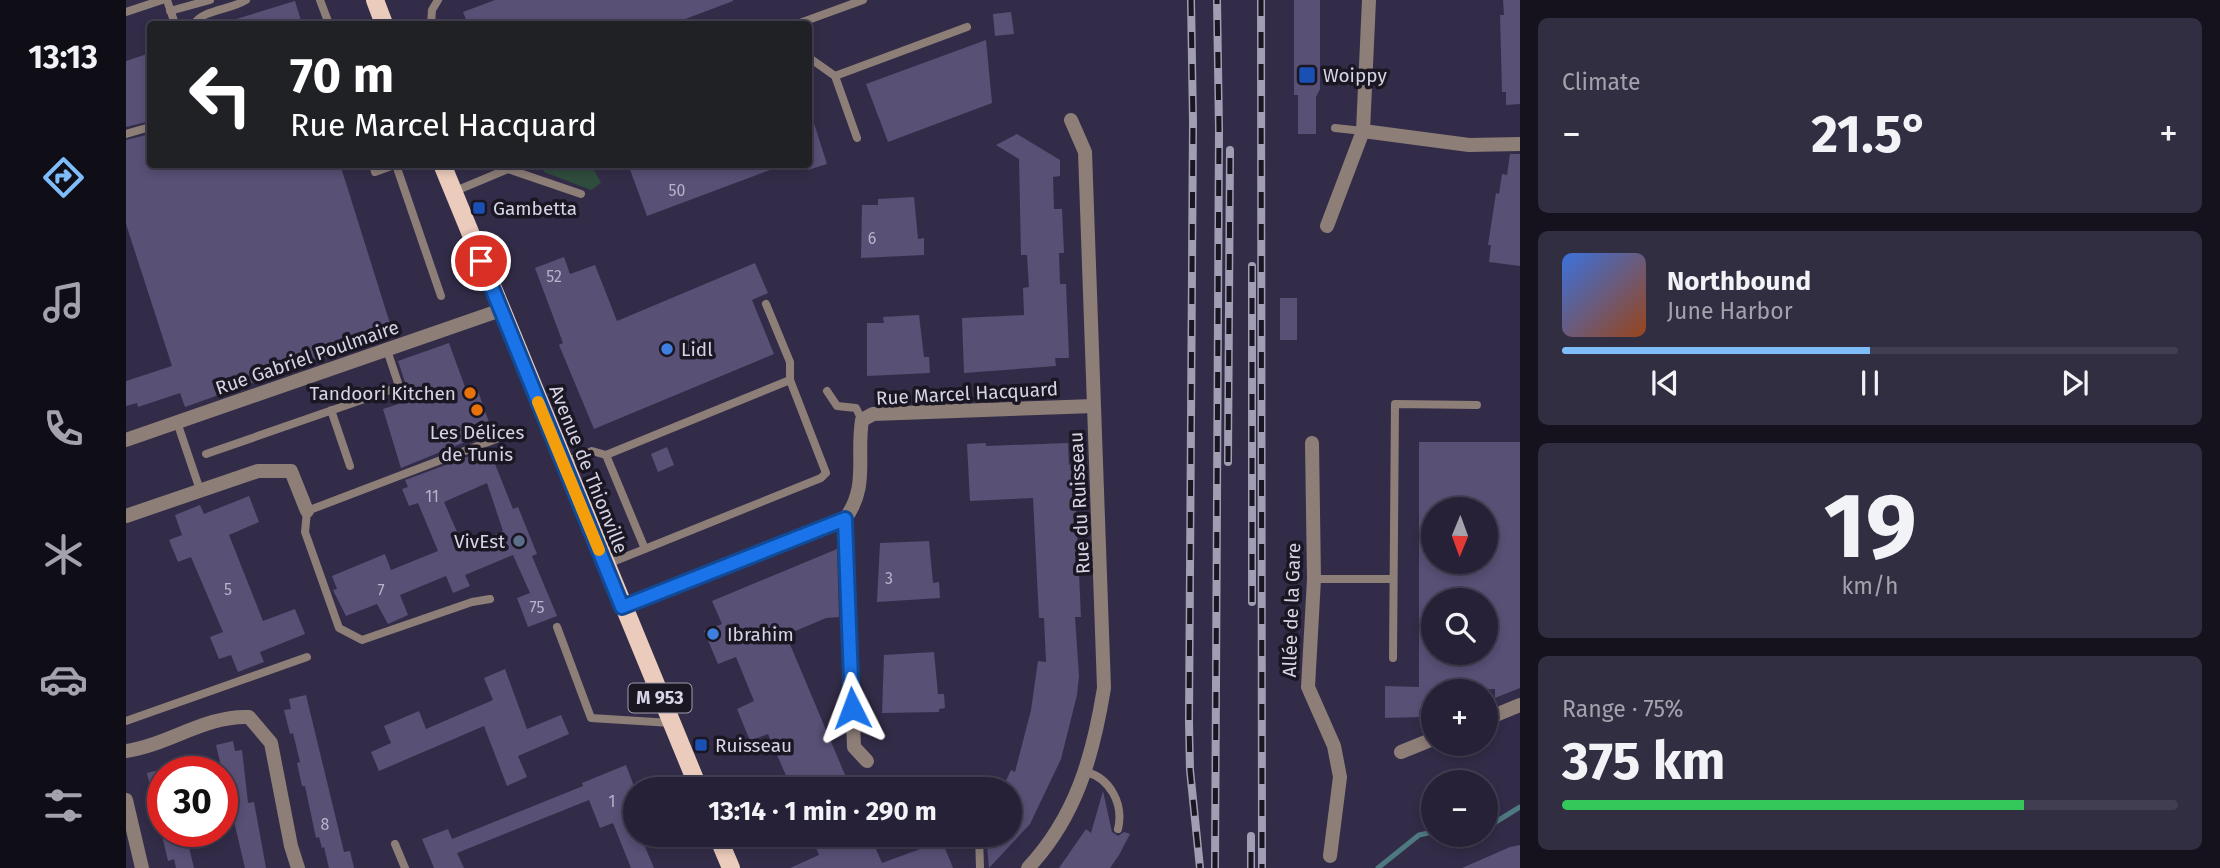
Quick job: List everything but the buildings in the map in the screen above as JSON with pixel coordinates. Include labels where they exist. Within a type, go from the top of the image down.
[{"type":"main road","points":[[374,0],[383,21]]},
{"type":"main road","name":"Avenue de Thionville","points":[[444,168],[694,777]]},
{"type":"main road","points":[[723,847],[731,868]]},
{"type":"street","points":[[1327,226],[1363,131],[1369,0]]},
{"type":"street","name":"Rue du Ruisseau","points":[[1028,868],[1046,849],[1069,814],[1086,772],[1104,688],[1105,652],[1085,152],[1071,120]]},
{"type":"street","points":[[1363,131],[1469,145],[1520,144]]},
{"type":"street","name":"Rue Gabriel Poulmaire","points":[[126,440],[501,310]]},
{"type":"street","name":"Rue Marcel Hacquard","points":[[867,761],[854,747],[845,519],[857,503],[861,487],[862,420],[873,414],[1094,406]]},
{"type":"street","name":"Allée de la Gare","points":[[1311,443],[1314,579],[1308,687],[1334,746],[1340,778],[1330,862]]},
{"type":"street","points":[[126,516],[258,471],[291,471],[307,511]]},
{"type":"street","points":[[622,607],[845,519]]},
{"type":"street","points":[[1498,714],[1520,705]]},
{"type":"street","points":[[126,751],[142,748],[228,716],[249,717],[271,743],[283,809],[298,868]]},
{"type":"street","points":[[1401,751],[1421,744]]},
{"type":"street","points":[[126,800],[142,868]]},
{"type":"lane","points":[[126,12],[162,0]]},
{"type":"lane","points":[[167,0],[174,21]]},
{"type":"lane","points":[[170,11],[210,0]]},
{"type":"lane","points":[[198,21],[204,16],[236,7],[246,0]]},
{"type":"lane","points":[[320,0],[328,21]]},
{"type":"lane","points":[[431,21],[432,10],[438,0]]},
{"type":"lane","points":[[805,21],[863,0]]},
{"type":"lane","points":[[835,76],[967,27]]},
{"type":"lane","points":[[812,60],[835,76],[857,138]]},
{"type":"lane","points":[[126,134],[147,128]]},
{"type":"lane","points":[[1335,128],[1363,131]]},
{"type":"lane","points":[[398,168],[441,296]]},
{"type":"lane","points":[[453,192],[508,169],[581,194]]},
{"type":"lane","points":[[605,565],[821,478],[826,466],[790,380],[790,362],[766,304]]},
{"type":"lane","points":[[206,454],[331,410],[401,391],[387,350]]},
{"type":"lane","points":[[563,463],[592,451],[606,455],[790,380]]},
{"type":"lane","points":[[827,391],[837,406],[856,408],[862,420]]},
{"type":"lane","points":[[1393,658],[1395,404],[1477,405]]},
{"type":"lane","points":[[331,410],[351,466]]},
{"type":"lane","points":[[177,422],[200,490]]},
{"type":"lane","points":[[490,599],[472,602],[362,640],[339,628],[305,532],[307,511],[495,439]]},
{"type":"lane","points":[[606,455],[645,549]]},
{"type":"lane","points":[[1314,579],[1393,579]]},
{"type":"lane","points":[[557,627],[591,718],[671,723]]},
{"type":"lane","points":[[126,721],[307,657]]},
{"type":"lane","points":[[1086,772],[1098,775],[1109,784],[1114,794],[1118,829]]},
{"type":"lane","points":[[395,844],[405,868]]},
{"type":"lane","points":[[980,847],[981,868]]},
{"type":"green space","points":[[543,168],[593,168],[601,183],[591,190],[544,172]]},
{"type":"waterway","points":[[1498,821],[1520,807]]},
{"type":"waterway","points":[[1378,868],[1421,835]]},
{"type":"railway","points":[[1191,0],[1193,122],[1189,722],[1190,770],[1200,868]]},
{"type":"railway","points":[[1215,868],[1219,130],[1217,0]]},
{"type":"railway","points":[[1261,0],[1262,868]]},
{"type":"railway","points":[[1228,462],[1230,150]]},
{"type":"railway","points":[[1252,266],[1252,602]]},
{"type":"railway","points":[[1251,836],[1251,868]]},
{"type":"slow traffic","points":[[538,402],[599,550]]},
{"type":"place","name":"Woippy","points":[[1307,75]]},
{"type":"place","name":"Gambetta","points":[[479,208]]},
{"type":"place","name":"Lidl","points":[[667,349]]},
{"type":"place","name":"Tandoori Kitchen","points":[[470,393]]},
{"type":"place","name":"Les Délices de Tunis","points":[[477,410]]},
{"type":"place","name":"VivEst","points":[[519,541]]},
{"type":"place","name":"Ibrahim","points":[[713,634]]},
{"type":"place","name":"Ruisseau","points":[[701,745]]},
{"type":"route","points":[[481,261],[622,607],[845,519],[852,635],[848,645],[852,708]]}]
